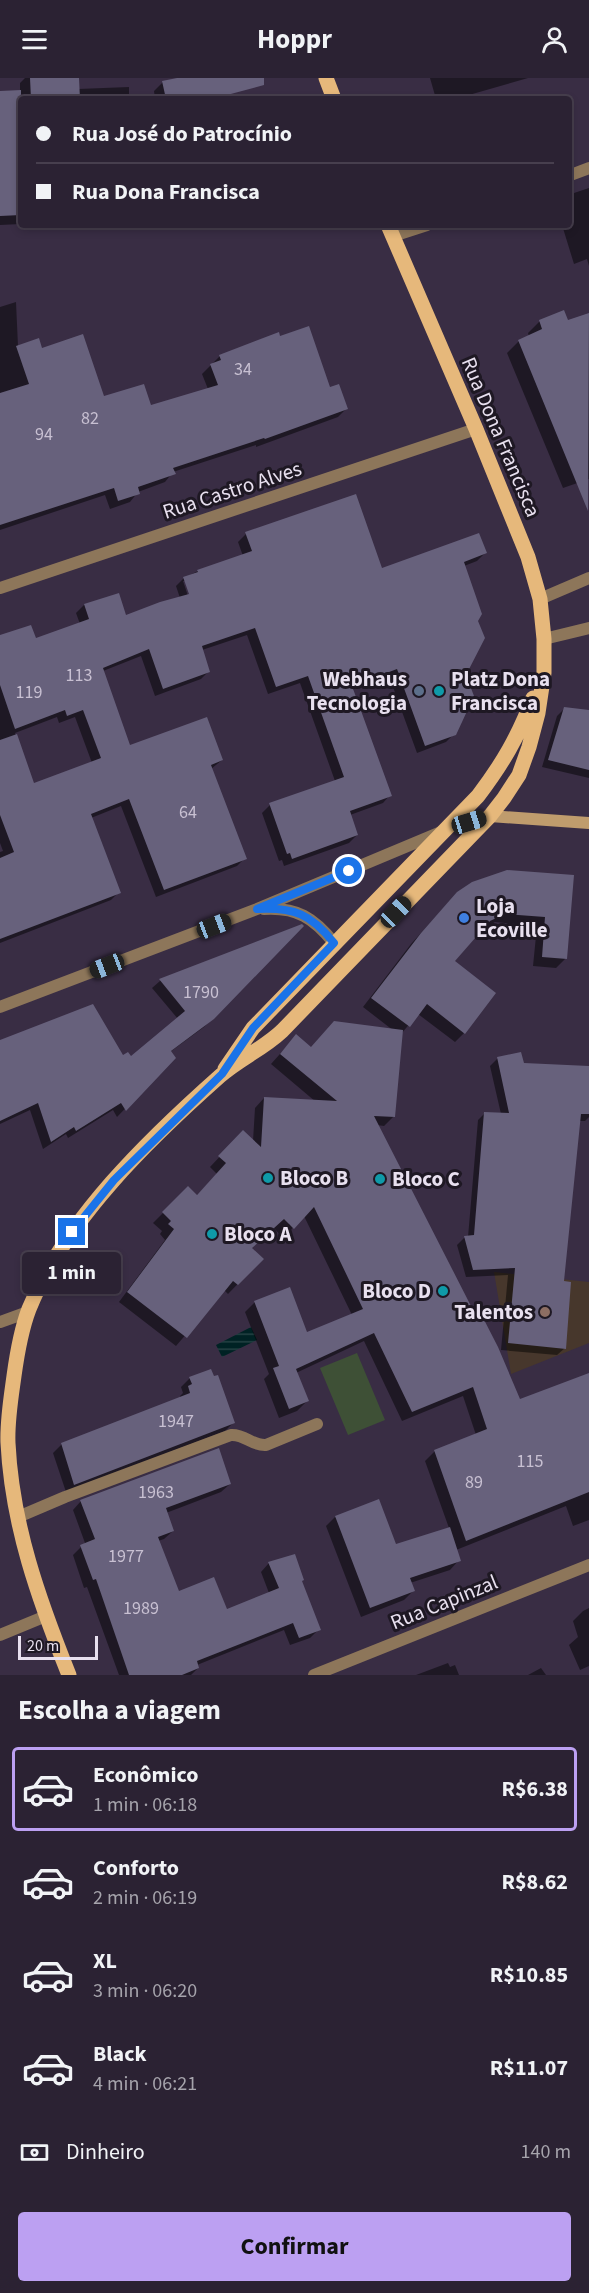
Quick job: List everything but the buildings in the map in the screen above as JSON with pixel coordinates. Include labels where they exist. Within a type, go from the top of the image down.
[{"type":"main road","points":[[326,78],[333,96]]},
{"type":"main road","name":"Rua Dona Francisca","points":[[69,1675],[27,1558],[18,1517],[8,1442],[16,1364],[28,1312],[41,1281],[85,1214],[146,1147],[222,1074],[269,1044],[490,816],[519,775],[538,713],[544,673],[544,639],[540,599],[528,557],[476,429],[390,231]]},
{"type":"main road","name":"Rua Dona Francisca","points":[[222,1074],[253,1028],[478,796],[518,737],[544,673]]},
{"type":"main road","points":[[448,829],[490,816],[589,823]]},
{"type":"main road","points":[[334,943],[350,960]]},
{"type":"street","points":[[572,174],[589,168]]},
{"type":"street","points":[[390,231],[408,228]]},
{"type":"street","name":"Rua Castro Alves","points":[[0,588],[476,429]]},
{"type":"street","points":[[540,599],[589,578]]},
{"type":"street","points":[[544,639],[589,628]]},
{"type":"street","points":[[0,1007],[257,909],[448,829]]},
{"type":"street","points":[[257,909],[279,908],[301,914],[320,926],[334,943]]},
{"type":"street","points":[[0,1322],[28,1312]]},
{"type":"street","points":[[18,1517],[231,1435],[239,1434],[258,1446],[266,1445],[317,1424]]},
{"type":"street","name":"Rua Capinzal","points":[[314,1675],[589,1565]]},
{"type":"street","points":[[0,1635],[46,1616]]},
{"type":"shaded area","name":"Talentos","points":[[494,1272],[589,1282],[589,1343],[511,1374]]},
{"type":"shaded area","points":[[251,1327],[257,1340],[222,1357],[216,1345]]},
{"type":"shaded area","points":[[357,1353],[385,1420],[348,1435],[320,1368]]},
{"type":"place","name":"Webhaus Tecnologia","points":[[419,691]]},
{"type":"place","name":"Platz Dona Francisca","points":[[439,691]]},
{"type":"place","name":"Loja Ecoville","points":[[464,918]]},
{"type":"place","name":"Bloco B","points":[[268,1178]]},
{"type":"place","name":"Bloco C","points":[[380,1179]]},
{"type":"place","name":"Bloco A","points":[[212,1234]]},
{"type":"place","name":"Bloco D","points":[[443,1291]]},
{"type":"place","name":"Talentos","points":[[545,1312]]},
{"type":"route","points":[[72,1232],[114,1180],[154,1138],[222,1074],[253,1028],[334,943],[320,926],[301,914],[279,908],[257,909],[349,871]]}]
